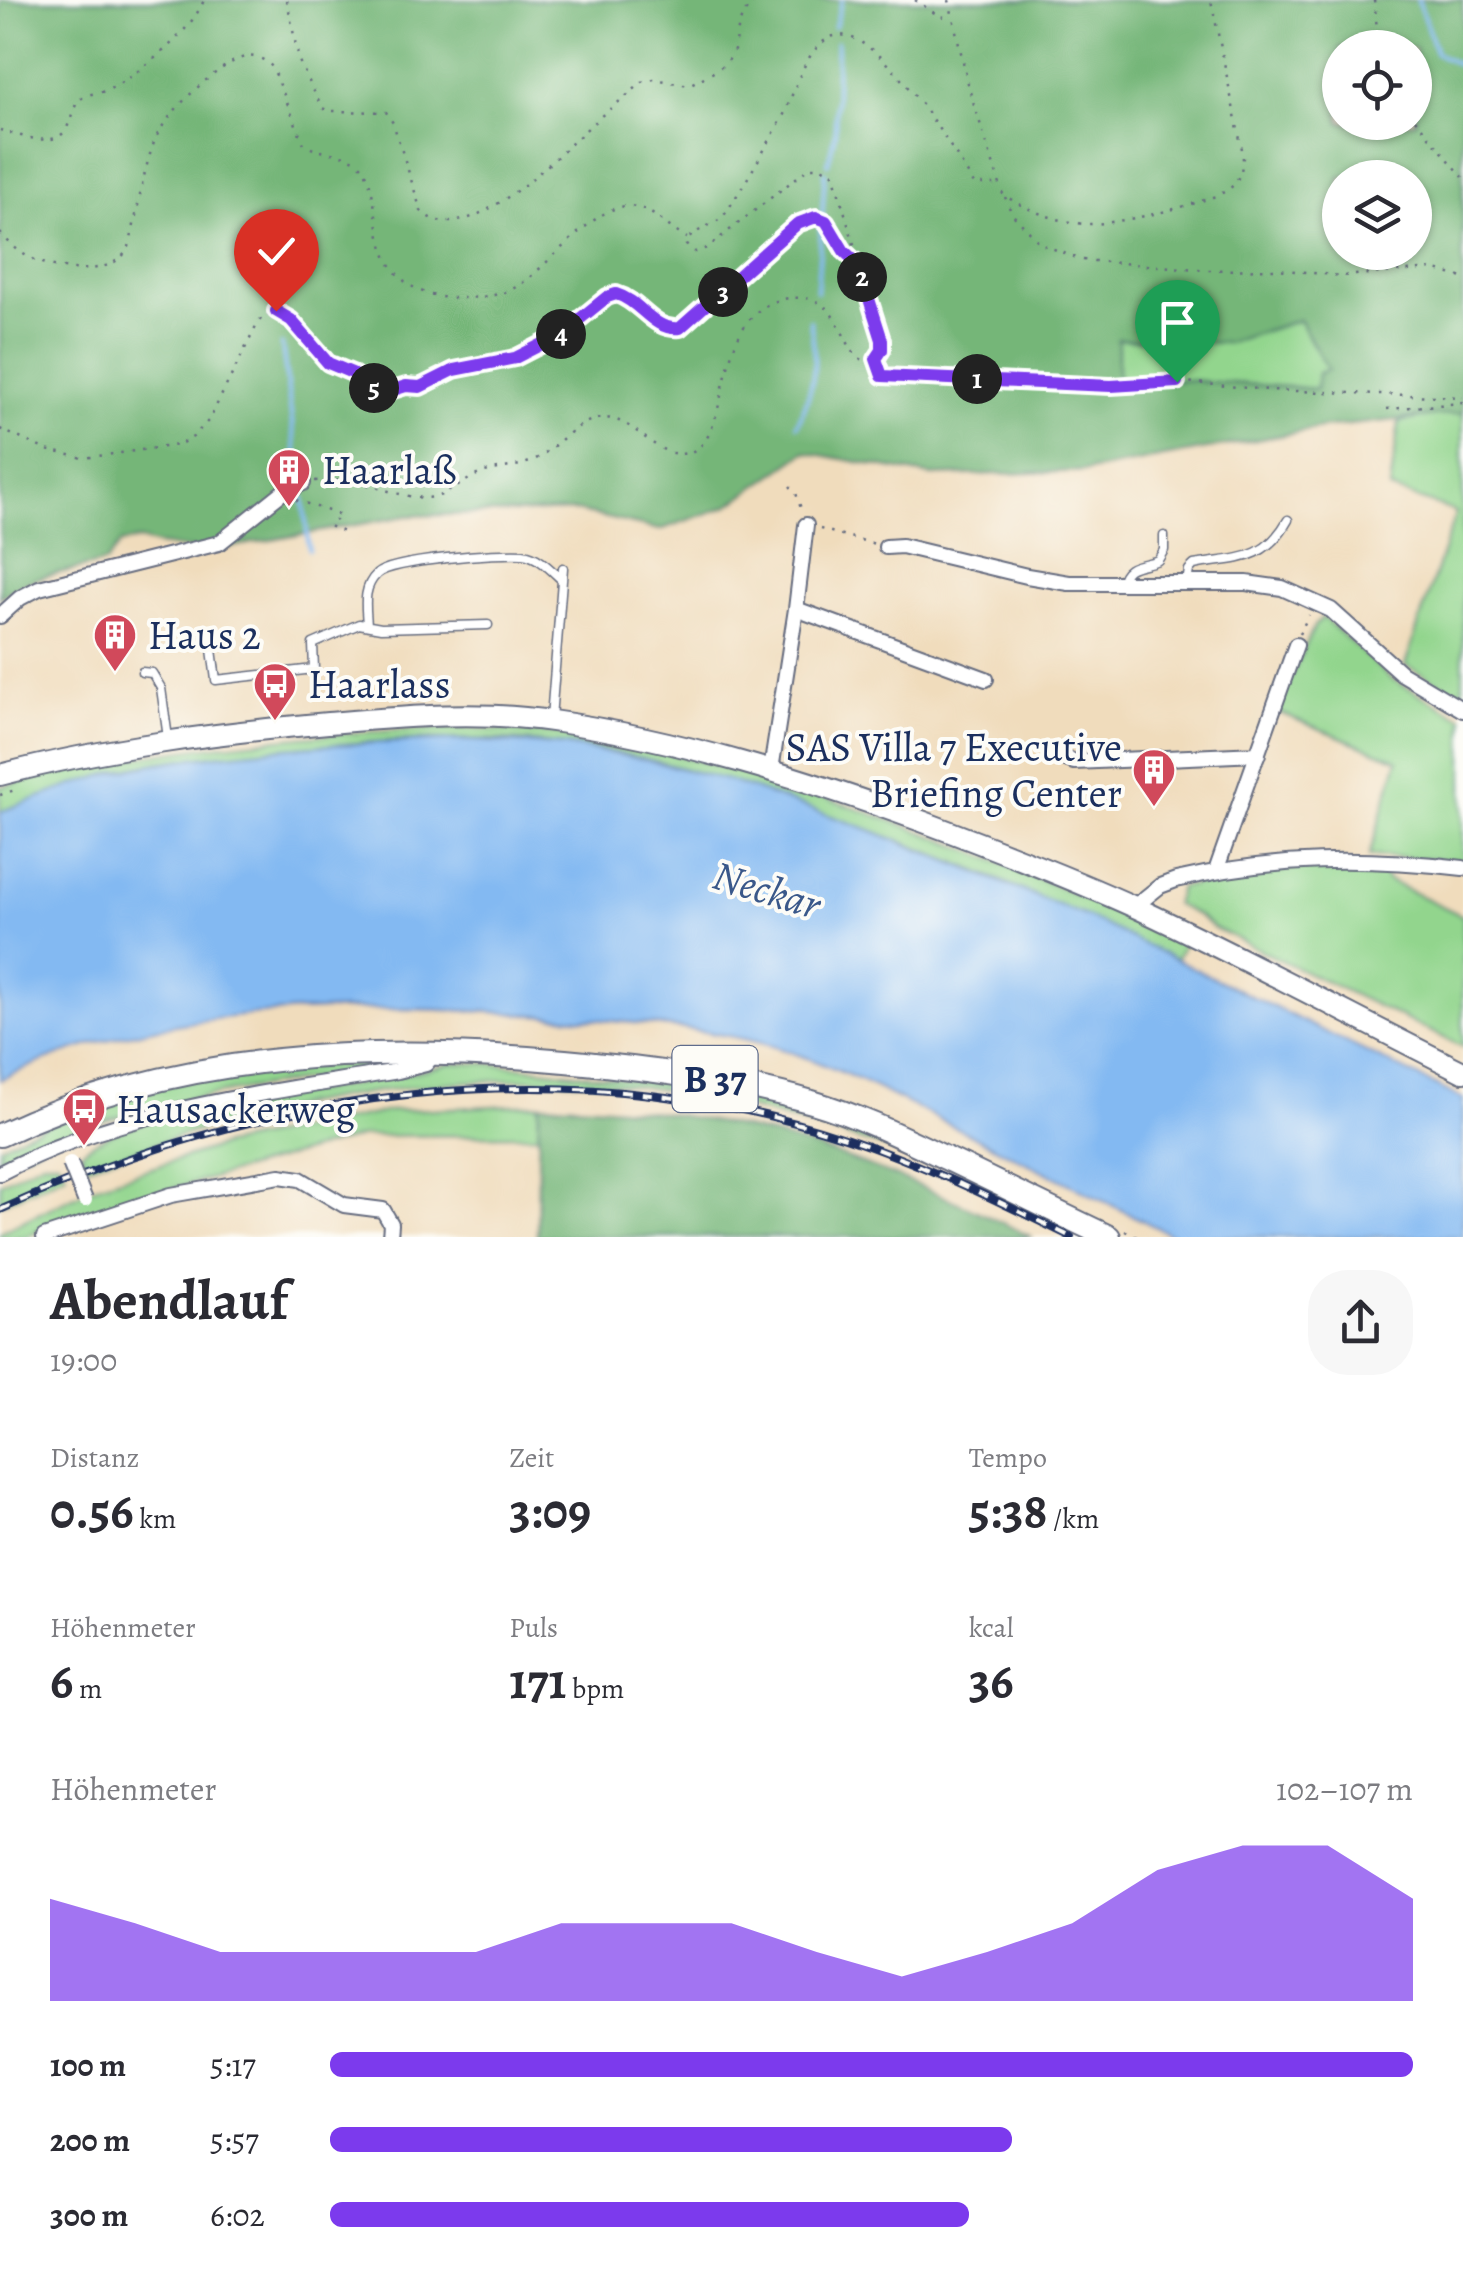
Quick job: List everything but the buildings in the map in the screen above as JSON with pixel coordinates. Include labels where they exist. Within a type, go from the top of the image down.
[{"type":"main road","points":[[0,775],[168,742],[397,718],[470,716],[551,721],[684,746],[771,770],[962,836],[1134,907],[1463,1072]]},
{"type":"main road","name":"B 37","points":[[0,1134],[108,1092],[209,1068],[327,1056],[512,1056],[723,1080],[815,1103],[894,1132],[1114,1233]]},
{"type":"street","points":[[0,616],[39,588],[219,543],[283,492],[304,483]]},
{"type":"street","points":[[771,770],[812,527]]},
{"type":"street","points":[[886,547],[902,546],[1046,580],[1260,584],[1282,588],[1312,599],[1339,616],[1400,674],[1463,710]]},
{"type":"street","points":[[796,609],[986,679]]},
{"type":"street","points":[[1216,871],[1296,645]]},
{"type":"street","points":[[1053,754],[1074,762],[1258,754]]},
{"type":"street","points":[[1134,907],[1160,886],[1216,871],[1306,859],[1463,868]]},
{"type":"street","points":[[0,1173],[64,1145],[154,1114],[398,1072],[426,1064],[434,1054]]},
{"type":"street","points":[[64,1145],[92,1219]]},
{"type":"street","points":[[44,1237],[205,1186],[288,1176],[306,1182],[338,1203],[382,1210],[390,1220],[390,1237]]},
{"type":"lane","points":[[1187,583],[1189,570],[1194,566],[1250,557],[1272,540],[1288,520]]},
{"type":"lane","points":[[1120,584],[1132,566],[1158,560],[1164,550],[1164,536]]},
{"type":"lane","points":[[366,626],[366,589],[375,576],[399,563],[522,554],[543,563],[562,580]]},
{"type":"lane","points":[[551,721],[563,568]]},
{"type":"lane","points":[[330,622],[331,636]]},
{"type":"lane","points":[[210,634],[216,680],[314,669],[312,644],[359,624],[381,628],[488,625]]},
{"type":"lane","points":[[142,672],[152,673],[159,680],[168,742]]},
{"type":"path","points":[[0,130],[31,138],[57,138],[64,134],[73,108],[85,96],[104,92],[136,71],[186,29],[204,0]]},
{"type":"path","points":[[287,0],[300,61],[322,108],[386,112],[421,211],[430,220],[451,223],[480,214],[518,190],[642,82],[654,78],[689,85],[718,69],[731,57],[742,13],[756,0]]},
{"type":"path","points":[[915,0],[939,16],[953,19]]},
{"type":"path","points":[[949,0],[970,92],[1000,184],[1012,214],[1041,244],[1082,260],[1359,276],[1433,269],[1463,278]]},
{"type":"path","points":[[1005,196],[1048,216],[1092,224],[1156,212],[1216,195],[1234,184],[1241,173],[1243,154],[1211,0]]},
{"type":"path","points":[[1374,0],[1376,30]]},
{"type":"path","points":[[304,483],[356,482],[415,496],[435,496],[481,474],[531,461],[585,423],[606,418],[623,422],[668,451],[692,451],[713,428],[722,384],[743,329],[765,308],[786,299],[807,298],[819,303],[833,316],[858,358],[876,359],[882,350],[882,340],[837,178],[822,166],[796,175],[707,248],[690,251],[686,245],[688,238],[722,217],[782,120],[812,56],[824,41],[838,34],[859,40],[882,58],[946,138],[974,184],[1000,184]]},
{"type":"path","points":[[0,233],[28,257],[49,264],[91,268],[121,258],[129,247],[152,147],[161,128],[180,104],[206,82],[240,59],[252,57],[273,68],[304,144],[344,154],[363,167],[386,254],[398,275],[422,292],[468,298],[514,288],[603,215],[623,206],[642,208],[688,238]]},
{"type":"path","points":[[1432,140],[1463,178]]},
{"type":"path","points":[[0,429],[46,450],[84,458],[178,444],[202,429],[256,325],[262,317],[276,311],[291,320],[328,363],[370,386],[394,390],[420,387],[454,370],[515,358],[560,335],[616,294],[628,298],[661,326],[680,328],[782,237],[812,217],[826,221],[844,251],[858,264]]},
{"type":"path","points":[[876,359],[880,375],[885,377],[1111,386],[1191,384],[1463,400]]},
{"type":"path","points":[[1387,409],[1463,400]]},
{"type":"path","points":[[790,486],[812,527],[886,547]]},
{"type":"path","points":[[302,503],[340,515],[329,526],[348,534]]},
{"type":"path","points":[[1114,1233],[1137,1237]]},
{"type":"green space","points":[[0,0],[1463,0],[1463,413],[1321,428],[1088,471],[932,476],[805,452],[728,506],[660,530],[576,511],[406,516],[208,551],[139,540],[121,543],[106,562],[38,579],[0,598]],"holes":[[[1299,320],[1328,370],[1318,373],[1316,389],[1184,380],[1118,381],[1118,339],[1227,343]]]},
{"type":"green space","points":[[1299,320],[1328,370],[1317,389],[1184,380],[1118,382],[1117,339],[1227,343]]},
{"type":"green space","points":[[1463,413],[1463,696],[1405,665],[1456,512],[1390,489],[1399,422]]},
{"type":"green space","points":[[1323,617],[1390,678],[1463,718],[1463,861],[1369,856],[1398,760],[1275,711],[1315,625]]},
{"type":"green space","points":[[458,728],[611,741],[774,782],[983,856],[1185,943],[1175,961],[1047,900],[871,831],[698,772],[565,745],[469,739],[404,740],[190,758],[112,773],[0,812],[0,787],[113,762],[285,738]]},
{"type":"green space","points":[[1303,867],[1383,870],[1387,880],[1463,916],[1463,1047],[1212,927],[1175,904],[1180,887]]},
{"type":"green space","points":[[378,1063],[382,1068],[236,1091],[127,1114],[69,1134],[0,1166],[0,1146],[84,1110],[143,1091],[251,1070]]},
{"type":"green space","points":[[452,1063],[496,1064],[738,1092],[848,1124],[907,1148],[898,1151],[707,1098],[648,1088],[528,1080],[409,1087],[290,1107],[86,1166],[81,1152],[136,1125]]},
{"type":"green space","points":[[539,1104],[538,1135],[363,1136],[76,1216],[25,1237],[0,1237],[0,1232],[98,1185],[224,1145],[389,1111]]},
{"type":"green space","points":[[539,1104],[671,1114],[793,1141],[912,1183],[1032,1237],[537,1237]]},
{"type":"green space","points":[[43,1161],[58,1161],[66,1174],[0,1204],[0,1183]]},
{"type":"water","name":"Neckar","points":[[458,740],[564,745],[643,759],[731,781],[865,828],[1086,916],[1463,1099],[1463,1237],[1176,1237],[821,1063],[753,1041],[652,1025],[414,1009],[270,1013],[129,1034],[62,1054],[0,1080],[0,812],[94,778],[191,758],[343,744]]},
{"type":"waterway","points":[[835,27],[842,0]]},
{"type":"waterway","points":[[1418,0],[1436,53],[1463,67]]},
{"type":"waterway","points":[[828,164],[835,133],[837,42]]},
{"type":"waterway","points":[[817,291],[825,173]]},
{"type":"waterway","points":[[797,425],[813,374],[810,321]]},
{"type":"waterway","points":[[282,345],[299,475]]},
{"type":"waterway","points":[[303,497],[309,550]]},
{"type":"railway","points":[[0,1210],[100,1169],[203,1135],[308,1110],[415,1094],[522,1088],[630,1093],[737,1109],[842,1137],[929,1170],[1071,1237]]},
{"type":"place","name":"Haarlaß","points":[[289,508]]},
{"type":"place","name":"Haus 2","points":[[115,673]]},
{"type":"place","name":"Haarlass","points":[[275,722]]},
{"type":"place","name":"SAS Villa 7 Executive Briefing Center","points":[[1154,808]]},
{"type":"place","name":"Hausackerweg","points":[[84,1147]]},
{"type":"route","points":[[276,311],[291,320],[328,363],[370,386],[394,390],[420,387],[454,370],[515,358],[537,348],[616,294],[628,298],[661,326],[686,326],[797,224],[821,217],[858,264],[882,340],[882,350],[876,359],[882,376],[1111,386],[1177,382]]}]
